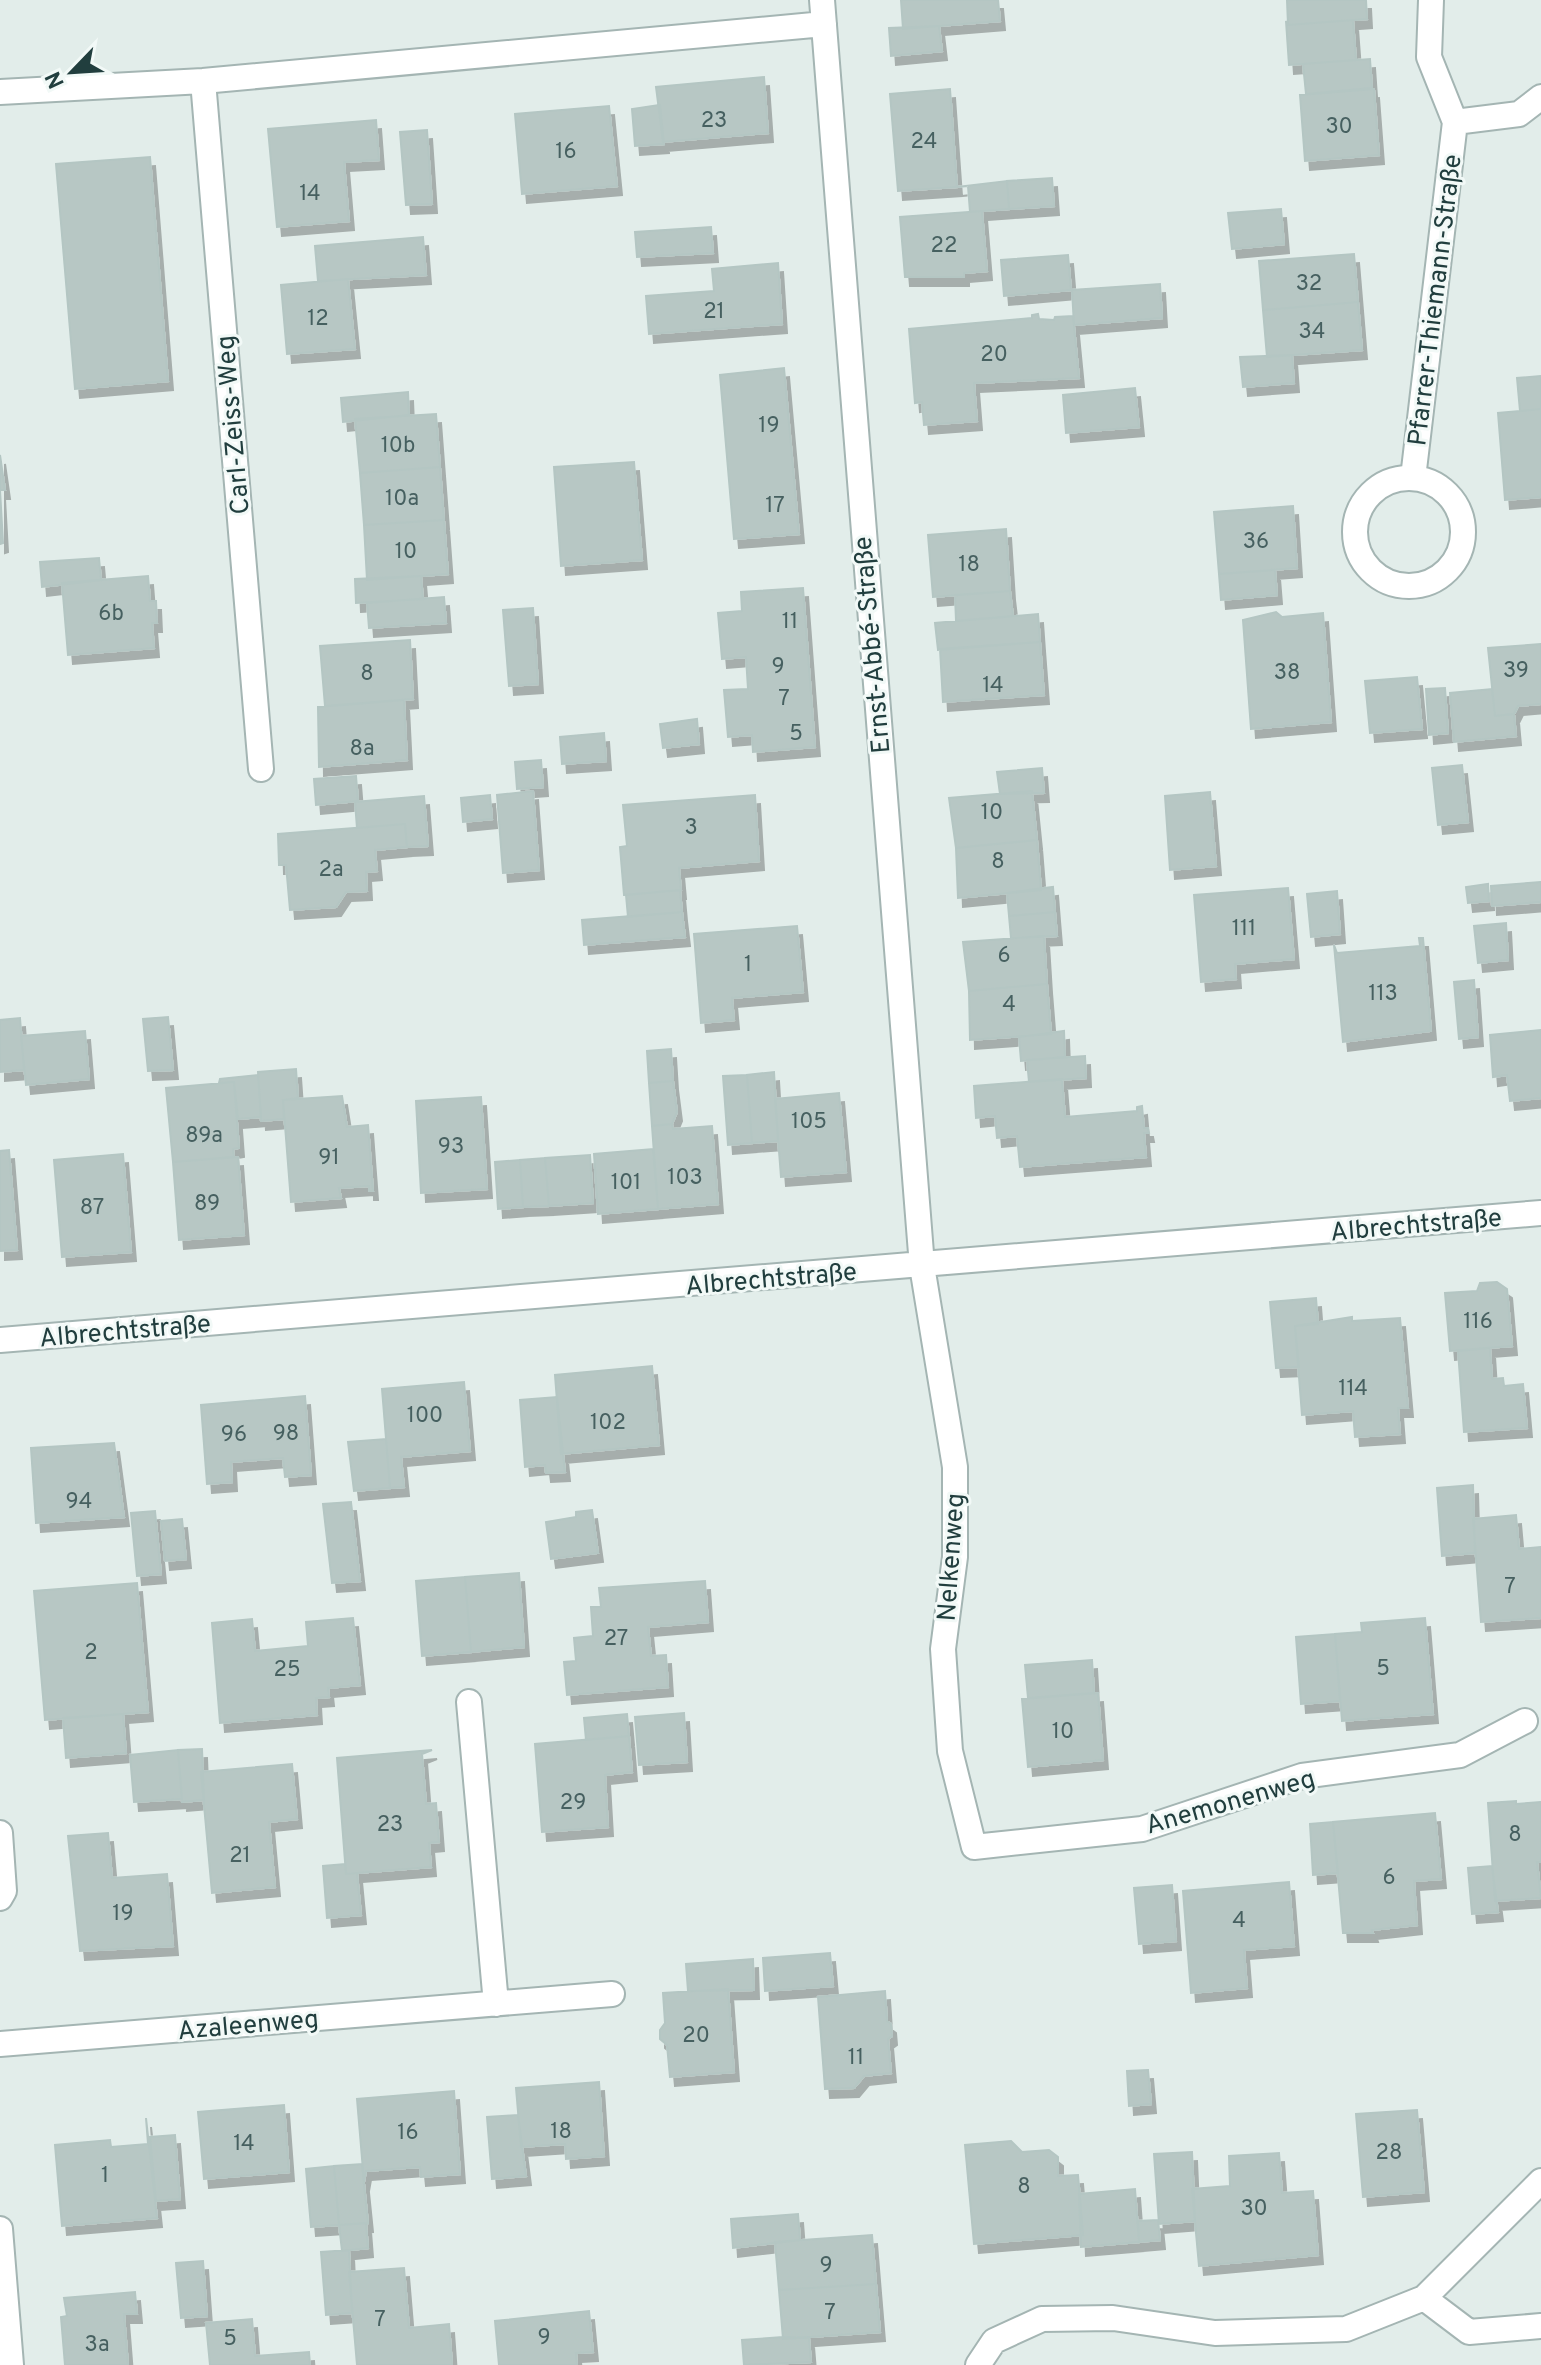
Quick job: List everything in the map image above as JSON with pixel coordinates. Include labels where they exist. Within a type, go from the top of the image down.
[{"type":"street","name":"Pfarrer-Thiemann-Straße","points":[[1413,478],[1455,122],[1429,57],[1431,0]]},
{"type":"street","points":[[0,92],[203,81],[823,12]]},
{"type":"street","name":"Ernst-Abbé-Straße","points":[[823,12],[857,484],[922,1266]]},
{"type":"street","name":"Carl-Zeiss-Weg","points":[[203,81],[261,769]]},
{"type":"street","name":"Pfarrer-Thiemann-Straße","points":[[1455,122],[1519,114],[1541,97]]},
{"type":"street","name":"Pfarrer-Thiemann-Straße","points":[[1413,478],[1440,486],[1462,515],[1461,552],[1446,574],[1423,586],[1388,583],[1364,564],[1354,535],[1361,505],[1385,483],[1413,478]]},
{"type":"street","name":"Albrechtstraße","points":[[0,1340],[1541,1213]]},
{"type":"street","name":"Nelkenweg","points":[[922,1266],[955,1467],[955,1557],[943,1649],[950,1751],[974,1847]]},
{"type":"street","points":[[469,1702],[496,2004]]},
{"type":"street","name":"Anemonenweg","points":[[974,1847],[1142,1829],[1302,1776],[1460,1755],[1525,1721]]},
{"type":"street","points":[[0,1833],[4,1891],[0,1898]]},
{"type":"street","name":"Azaleenweg","points":[[0,2044],[612,1994]]},
{"type":"street","points":[[978,2365],[994,2341],[1042,2319],[1113,2318],[1215,2333],[1346,2329],[1424,2298],[1541,2181]]},
{"type":"street","points":[[0,2229],[11,2365]]},
{"type":"street","points":[[1424,2298],[1469,2332],[1541,2326]]},
{"type":"building","points":[[901,0],[998,0],[1000,21],[903,29]]},
{"type":"building","points":[[1287,0],[1366,0],[1367,19],[1288,25]]},
{"type":"building","points":[[1353,20],[1356,60],[1289,65],[1286,21],[1288,25]]},
{"type":"building","points":[[939,26],[942,51],[891,56],[889,28]]},
{"type":"building","points":[[1370,59],[1372,88],[1306,94],[1303,64]]},
{"type":"building","points":[[764,77],[768,133],[663,142],[656,87]]},
{"type":"building","points":[[950,89],[957,187],[898,191],[890,94]]},
{"type":"building","points":[[1374,89],[1379,155],[1305,161],[1300,95]]},
{"type":"building","points":[[660,105],[664,144],[635,146],[632,109]]},
{"type":"building","points":[[609,106],[617,186],[522,194],[515,114]]},
{"type":"building","points":[[376,120],[379,160],[344,162],[349,221],[277,227],[268,129]]},
{"type":"building","points":[[427,130],[432,204],[406,205],[400,132]]},
{"type":"building","points":[[150,157],[168,381],[75,389],[56,164]]},
{"type":"building","points":[[1052,178],[1054,206],[1009,209],[1007,181]]},
{"type":"building","points":[[1007,181],[1009,209],[970,212],[968,186],[957,187]]},
{"type":"building","points":[[1281,209],[1284,244],[1232,249],[1228,213]]},
{"type":"building","points":[[982,211],[987,271],[964,273],[964,277],[905,277],[900,217]]},
{"type":"building","points":[[711,227],[713,253],[637,257],[635,232]]},
{"type":"building","points":[[423,237],[426,275],[318,281],[315,246]]},
{"type":"building","points":[[1354,254],[1358,302],[1263,310],[1259,261]]},
{"type":"building","points":[[1068,255],[1071,290],[1004,296],[1001,260]]},
{"type":"building","points":[[778,263],[782,324],[649,334],[646,296],[714,291],[712,269]]},
{"type":"building","points":[[348,279],[355,349],[287,354],[281,285]]},
{"type":"building","points":[[1160,284],[1162,318],[1074,325],[1072,290]]},
{"type":"building","points":[[1358,302],[1362,350],[1267,357],[1263,310]]},
{"type":"building","points":[[1038,314],[1039,319],[1054,320],[1055,317],[1073,316],[1079,378],[974,383],[977,421],[924,425],[922,402],[915,403],[909,329],[1032,318],[1032,315]]},
{"type":"building","points":[[1292,355],[1294,383],[1243,387],[1240,357]]},
{"type":"building","points":[[784,368],[799,534],[734,539],[720,375]]},
{"type":"building","points":[[1541,376],[1541,409],[1520,411],[1517,378]]},
{"type":"building","points":[[1135,388],[1139,427],[1066,433],[1063,395]]},
{"type":"building","points":[[408,392],[409,415],[343,422],[341,398]]},
{"type":"building","points":[[1541,409],[1541,497],[1505,500],[1498,413]]},
{"type":"building","points":[[436,414],[440,467],[360,473],[355,419]]},
{"type":"building","points":[[0,455],[5,490],[0,490]]},
{"type":"building","points":[[634,462],[642,560],[561,566],[554,467]]},
{"type":"building","points":[[440,467],[444,520],[364,525],[360,473]]},
{"type":"building","points":[[0,490],[3,543],[0,544]]},
{"type":"building","points":[[1293,506],[1297,568],[1219,574],[1214,512]]},
{"type":"building","points":[[444,520],[448,574],[367,580],[364,525]]},
{"type":"building","points":[[1006,529],[1010,591],[933,597],[928,535]]},
{"type":"building","points":[[99,558],[101,580],[42,587],[40,562]]},
{"type":"building","points":[[1275,570],[1277,595],[1221,600],[1219,574]]},
{"type":"building","points":[[148,576],[150,601],[156,601],[157,623],[152,623],[154,648],[68,655],[62,583]]},
{"type":"building","points":[[421,576],[423,599],[356,603],[355,579]]},
{"type":"building","points":[[803,588],[815,747],[753,752],[752,735],[728,737],[724,690],[748,689],[746,657],[722,659],[718,613],[742,611],[741,592]]},
{"type":"building","points":[[1010,591],[1013,616],[956,621],[955,595]]},
{"type":"building","points":[[444,597],[446,623],[369,628],[367,603]]},
{"type":"building","points":[[533,608],[538,684],[509,686],[503,610]]},
{"type":"building","points":[[1276,612],[1282,617],[1323,613],[1331,722],[1251,729],[1243,620]]},
{"type":"building","points":[[1038,614],[1040,642],[938,650],[935,623]]},
{"type":"building","points":[[410,640],[413,699],[325,706],[320,646]]},
{"type":"building","points":[[1040,642],[1044,695],[943,702],[940,649]]},
{"type":"building","points":[[1541,644],[1541,704],[1518,706],[1514,714],[1495,716],[1488,648]]},
{"type":"building","points":[[1417,677],[1422,729],[1370,733],[1365,681]]},
{"type":"building","points":[[1445,688],[1448,733],[1429,735],[1426,689]]},
{"type":"building","points":[[1492,689],[1495,716],[1514,714],[1516,736],[1454,742],[1450,693]]},
{"type":"building","points":[[404,700],[407,760],[319,767],[318,707]]},
{"type":"building","points":[[697,719],[699,744],[663,748],[660,724]]},
{"type":"building","points":[[604,733],[606,761],[562,764],[560,737]]},
{"type":"building","points":[[541,760],[543,787],[517,789],[515,762]]},
{"type":"building","points":[[1462,765],[1468,822],[1438,825],[1432,768]]},
{"type":"building","points":[[1042,768],[1044,793],[1000,794],[997,772]]},
{"type":"building","points":[[356,776],[358,801],[316,805],[314,779]]},
{"type":"building","points":[[533,791],[539,870],[503,873],[497,795]]},
{"type":"building","points":[[1032,791],[1037,840],[956,848],[949,798]]},
{"type":"building","points":[[1210,792],[1216,866],[1170,870],[1165,796]]},
{"type":"building","points":[[490,795],[492,819],[463,822],[461,798]]},
{"type":"building","points":[[755,795],[759,861],[679,868],[681,890],[624,895],[620,847],[627,846],[623,805]]},
{"type":"building","points":[[424,796],[428,846],[407,847],[405,824],[357,828],[355,802]]},
{"type":"building","points":[[405,824],[407,847],[375,850],[377,871],[366,872],[367,891],[346,892],[336,907],[290,910],[286,865],[279,865],[278,834]]},
{"type":"building","points":[[1037,840],[1041,890],[958,898],[956,848]]},
{"type":"building","points":[[1541,882],[1541,902],[1492,906],[1491,886]]},
{"type":"building","points":[[1488,884],[1489,901],[1468,903],[1466,887]]},
{"type":"building","points":[[1053,887],[1055,912],[1009,916],[1007,893]]},
{"type":"building","points":[[1288,888],[1294,959],[1235,964],[1236,979],[1201,982],[1194,895]]},
{"type":"building","points":[[680,890],[682,912],[628,917],[626,895]]},
{"type":"building","points":[[1337,891],[1340,934],[1311,937],[1307,894]]},
{"type":"building","points":[[682,912],[685,937],[584,945],[582,920]]},
{"type":"building","points":[[1055,912],[1057,936],[1011,938],[1009,916]]},
{"type":"building","points":[[1506,923],[1508,960],[1478,963],[1474,926]]},
{"type":"building","points":[[797,926],[803,992],[732,998],[734,1020],[701,1023],[694,934]]},
{"type":"building","points":[[1044,936],[1047,984],[969,991],[963,942]]},
{"type":"building","points":[[1419,938],[1423,938],[1431,1031],[1343,1042],[1334,945],[1337,953],[1420,946]]},
{"type":"building","points":[[1474,980],[1478,1037],[1459,1039],[1454,982]]},
{"type":"building","points":[[1047,984],[1051,1034],[970,1040],[969,991]]},
{"type":"building","points":[[168,1017],[173,1070],[148,1071],[143,1019]]},
{"type":"building","points":[[20,1018],[24,1070],[0,1072],[0,1020]]},
{"type":"building","points":[[1541,1030],[1541,1098],[1510,1101],[1507,1075],[1493,1077],[1490,1035]]},
{"type":"building","points":[[85,1031],[89,1079],[26,1085],[21,1036]]},
{"type":"building","points":[[1064,1031],[1065,1057],[1021,1061],[1019,1037]]},
{"type":"building","points":[[671,1049],[673,1081],[649,1083],[647,1051]]},
{"type":"building","points":[[1085,1056],[1086,1078],[1029,1082],[1027,1060]]},
{"type":"building","points":[[296,1069],[298,1098],[283,1100],[284,1119],[261,1121],[258,1072]]},
{"type":"building","points":[[774,1072],[778,1141],[752,1143],[747,1075]]},
{"type":"building","points":[[258,1075],[261,1117],[238,1119],[234,1082],[219,1083],[220,1079]]},
{"type":"building","points":[[747,1075],[752,1143],[728,1145],[723,1076]]},
{"type":"building","points":[[1062,1079],[1065,1117],[1137,1111],[1137,1107],[1142,1106],[1144,1128],[1148,1128],[1149,1133],[1144,1133],[1146,1157],[1020,1167],[1017,1136],[997,1138],[995,1116],[976,1118],[974,1086]]},
{"type":"building","points":[[673,1081],[677,1112],[672,1124],[652,1126],[649,1083]]},
{"type":"building","points":[[234,1082],[239,1148],[233,1149],[234,1157],[173,1162],[166,1088]]},
{"type":"building","points":[[839,1093],[846,1172],[781,1177],[775,1099]]},
{"type":"building","points":[[342,1096],[347,1127],[368,1125],[373,1191],[369,1191],[369,1186],[339,1188],[341,1198],[291,1202],[283,1100]]},
{"type":"building","points":[[481,1097],[487,1189],[421,1193],[416,1101]]},
{"type":"building","points":[[672,1124],[673,1129],[712,1126],[718,1204],[658,1209],[652,1126]]},
{"type":"building","points":[[653,1149],[658,1209],[598,1214],[594,1154]]},
{"type":"building","points":[[9,1150],[17,1250],[0,1251],[0,1151]]},
{"type":"building","points":[[123,1154],[131,1252],[62,1257],[54,1160]]},
{"type":"building","points":[[590,1155],[593,1203],[549,1206],[545,1158]]},
{"type":"building","points":[[238,1157],[244,1235],[179,1240],[173,1162]]},
{"type":"building","points":[[545,1158],[549,1206],[523,1207],[520,1160]]},
{"type":"building","points":[[520,1160],[523,1207],[498,1209],[495,1162]]},
{"type":"building","points":[[1497,1282],[1507,1289],[1512,1346],[1450,1351],[1445,1293],[1477,1291],[1480,1283]]},
{"type":"building","points":[[1316,1298],[1318,1324],[1295,1326],[1299,1367],[1276,1368],[1270,1302]]},
{"type":"building","points":[[1352,1317],[1352,1321],[1400,1318],[1408,1408],[1398,1408],[1400,1434],[1355,1437],[1353,1411],[1302,1415],[1295,1326]]},
{"type":"building","points":[[1490,1348],[1492,1379],[1503,1378],[1504,1386],[1523,1384],[1527,1428],[1464,1432],[1458,1351]]},
{"type":"building","points":[[652,1366],[659,1445],[561,1454],[555,1375]]},
{"type":"building","points":[[464,1382],[470,1451],[401,1457],[404,1487],[390,1488],[382,1389]]},
{"type":"building","points":[[305,1396],[311,1475],[285,1477],[283,1458],[231,1462],[232,1482],[207,1484],[201,1405]]},
{"type":"building","points":[[557,1397],[565,1472],[546,1473],[545,1465],[525,1467],[520,1400]]},
{"type":"building","points":[[386,1439],[390,1488],[354,1491],[348,1442]]},
{"type":"building","points":[[114,1443],[124,1517],[36,1523],[31,1448]]},
{"type":"building","points":[[1473,1485],[1475,1553],[1442,1556],[1437,1488]]},
{"type":"building","points":[[351,1502],[360,1581],[332,1583],[323,1504]]},
{"type":"building","points":[[592,1510],[598,1553],[551,1559],[546,1522],[576,1517],[576,1512]]},
{"type":"building","points":[[155,1511],[161,1574],[137,1576],[131,1513]]},
{"type":"building","points":[[1516,1515],[1519,1549],[1541,1547],[1541,1618],[1481,1622],[1473,1519]]},
{"type":"building","points":[[182,1519],[186,1559],[165,1561],[161,1521]]},
{"type":"building","points":[[519,1573],[524,1647],[471,1652],[465,1577]]},
{"type":"building","points":[[465,1577],[471,1652],[422,1656],[416,1581]]},
{"type":"building","points":[[705,1581],[708,1622],[648,1627],[651,1656],[666,1655],[668,1687],[567,1695],[564,1662],[576,1661],[574,1638],[593,1636],[591,1607],[601,1607],[599,1588]]},
{"type":"building","points":[[137,1583],[148,1712],[45,1720],[34,1591]]},
{"type":"building","points":[[353,1618],[360,1685],[328,1688],[329,1697],[316,1698],[317,1715],[220,1723],[212,1623],[252,1619],[255,1651],[308,1646],[306,1622]]},
{"type":"building","points":[[1425,1618],[1433,1714],[1342,1721],[1335,1634],[1362,1632],[1361,1623]]},
{"type":"building","points":[[1335,1634],[1340,1701],[1301,1704],[1296,1637]]},
{"type":"building","points":[[1092,1660],[1094,1693],[1028,1698],[1025,1665]]},
{"type":"building","points":[[1098,1693],[1103,1760],[1028,1767],[1022,1699]]},
{"type":"building","points":[[684,1713],[687,1762],[639,1765],[635,1717]]},
{"type":"building","points":[[123,1714],[126,1753],[66,1758],[63,1718]]},
{"type":"building","points":[[627,1714],[629,1736],[586,1740],[584,1718]]},
{"type":"building","points":[[629,1736],[632,1772],[605,1775],[608,1827],[542,1832],[535,1744]]},
{"type":"building","points":[[202,1749],[204,1800],[182,1802],[178,1750]]},
{"type":"building","points":[[178,1750],[182,1799],[134,1802],[130,1755]]},
{"type":"building","points":[[432,1750],[422,1754],[426,1804],[436,1803],[439,1842],[429,1843],[431,1867],[346,1874],[337,1758]]},
{"type":"building","points":[[292,1764],[297,1819],[269,1822],[275,1887],[212,1893],[201,1772]]},
{"type":"building","points":[[1516,1801],[1516,1804],[1541,1802],[1541,1862],[1537,1862],[1541,1898],[1495,1901],[1488,1803]]},
{"type":"building","points":[[1435,1813],[1441,1879],[1414,1881],[1417,1925],[1372,1930],[1373,1933],[1343,1933],[1333,1822]]},
{"type":"building","points":[[1333,1822],[1338,1873],[1313,1875],[1310,1824]]},
{"type":"building","points":[[108,1833],[112,1878],[167,1874],[173,1946],[80,1951],[68,1836]]},
{"type":"building","points":[[345,1864],[346,1874],[357,1873],[361,1915],[327,1918],[323,1866]]},
{"type":"building","points":[[1492,1866],[1498,1912],[1472,1914],[1468,1868]]},
{"type":"building","points":[[1289,1882],[1294,1946],[1244,1950],[1247,1988],[1191,1993],[1183,1891]]},
{"type":"building","points":[[1172,1885],[1176,1941],[1139,1944],[1134,1888]]},
{"type":"building","points":[[830,1953],[833,1986],[765,1991],[763,1958]]},
{"type":"building","points":[[753,1959],[754,1990],[688,1991],[686,1964]]},
{"type":"building","points":[[728,1989],[734,2072],[670,2077],[667,2045],[660,2039],[660,2030],[665,2023],[663,1993]]},
{"type":"building","points":[[885,1991],[887,2021],[891,2024],[892,2036],[888,2039],[891,2073],[864,2076],[854,2088],[825,2089],[818,1997]]},
{"type":"building","points":[[1148,2070],[1151,2104],[1129,2106],[1127,2071]]},
{"type":"building","points":[[599,2082],[604,2156],[566,2159],[565,2144],[521,2147],[516,2088]]},
{"type":"building","points":[[454,2091],[460,2174],[421,2177],[420,2167],[366,2171],[364,2182],[357,2099]]},
{"type":"building","points":[[284,2105],[289,2172],[204,2179],[198,2112]]},
{"type":"building","points":[[1417,2110],[1424,2192],[1363,2197],[1356,2114]]},
{"type":"building","points":[[518,2115],[526,2176],[492,2179],[487,2117]]},
{"type":"building","points":[[146,2118],[157,2218],[62,2226],[55,2145],[110,2140],[111,2147],[148,2144]]},
{"type":"building","points":[[175,2135],[180,2199],[156,2201],[150,2137]]},
{"type":"building","points":[[1011,2141],[1022,2152],[1049,2150],[1058,2157],[1058,2176],[1078,2175],[1083,2235],[974,2244],[965,2145]]},
{"type":"building","points":[[1192,2152],[1195,2221],[1159,2224],[1154,2154]]},
{"type":"building","points":[[1279,2153],[1282,2193],[1313,2191],[1318,2255],[1199,2266],[1192,2189],[1230,2186],[1229,2156]]},
{"type":"building","points":[[362,2164],[368,2223],[339,2225],[334,2166]]},
{"type":"building","points":[[334,2166],[339,2225],[311,2227],[306,2169]]},
{"type":"building","points":[[1135,2189],[1139,2242],[1081,2247],[1079,2194]]},
{"type":"building","points":[[798,2214],[800,2240],[733,2248],[731,2219]]},
{"type":"building","points":[[1158,2220],[1160,2240],[1139,2242],[1138,2221]]},
{"type":"building","points":[[366,2223],[368,2248],[342,2251],[339,2225]]},
{"type":"building","points":[[872,2235],[876,2284],[779,2290],[775,2242]]},
{"type":"building","points":[[349,2250],[352,2313],[326,2315],[321,2252]]},
{"type":"building","points":[[203,2261],[207,2316],[181,2318],[176,2263]]},
{"type":"building","points":[[404,2268],[409,2328],[449,2324],[452,2365],[357,2365],[349,2272]]},
{"type":"building","points":[[876,2284],[880,2332],[783,2339],[779,2290]]},
{"type":"building","points":[[135,2292],[137,2314],[124,2314],[128,2365],[65,2365],[61,2317],[67,2316],[64,2298]]},
{"type":"building","points":[[589,2311],[593,2352],[576,2353],[577,2365],[499,2365],[495,2321]]},
{"type":"building","points":[[252,2319],[255,2356],[309,2352],[310,2365],[210,2365],[206,2323]]},
{"type":"building","points":[[809,2338],[811,2362],[744,2365],[742,2340]]}]
